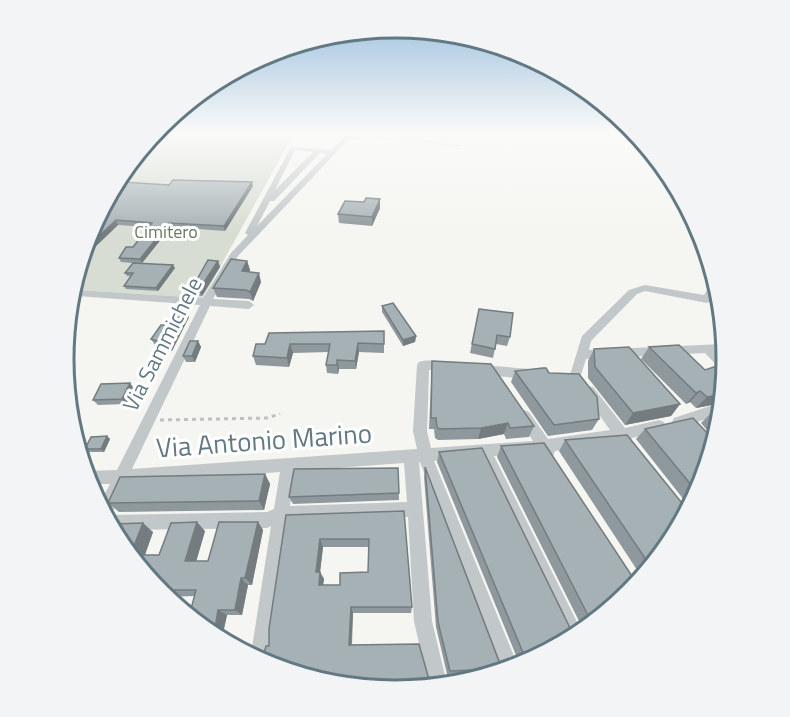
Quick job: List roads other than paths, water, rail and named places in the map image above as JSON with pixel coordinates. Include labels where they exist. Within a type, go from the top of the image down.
[{"type":"street","points":[[245,243],[283,166]]},
{"type":"street","points":[[262,208],[303,166]]},
{"type":"street","name":"Via Sammichele","points":[[108,503],[207,302],[234,255],[319,166]]},
{"type":"street","points":[[576,375],[586,339],[638,288],[710,296]]},
{"type":"street","points":[[81,293],[249,306]]},
{"type":"street","points":[[707,348],[716,357]]},
{"type":"street","points":[[582,355],[716,348]]},
{"type":"street","points":[[624,351],[640,369]]},
{"type":"street","points":[[436,677],[423,621],[415,509],[423,365],[576,375]]},
{"type":"street","points":[[494,371],[557,466]]},
{"type":"street","points":[[576,375],[635,453]]},
{"type":"street","name":"Via Antonio Marino","points":[[97,477],[545,446],[621,435],[687,420],[711,412]]},
{"type":"street","points":[[484,450],[570,627]]},
{"type":"street","points":[[418,455],[506,659]]},
{"type":"street","points":[[261,650],[288,465]]},
{"type":"street","points":[[119,522],[267,520],[281,514],[415,509]]},
{"type":"park label","name":"Cimitero","points":[[166,232]]}]
